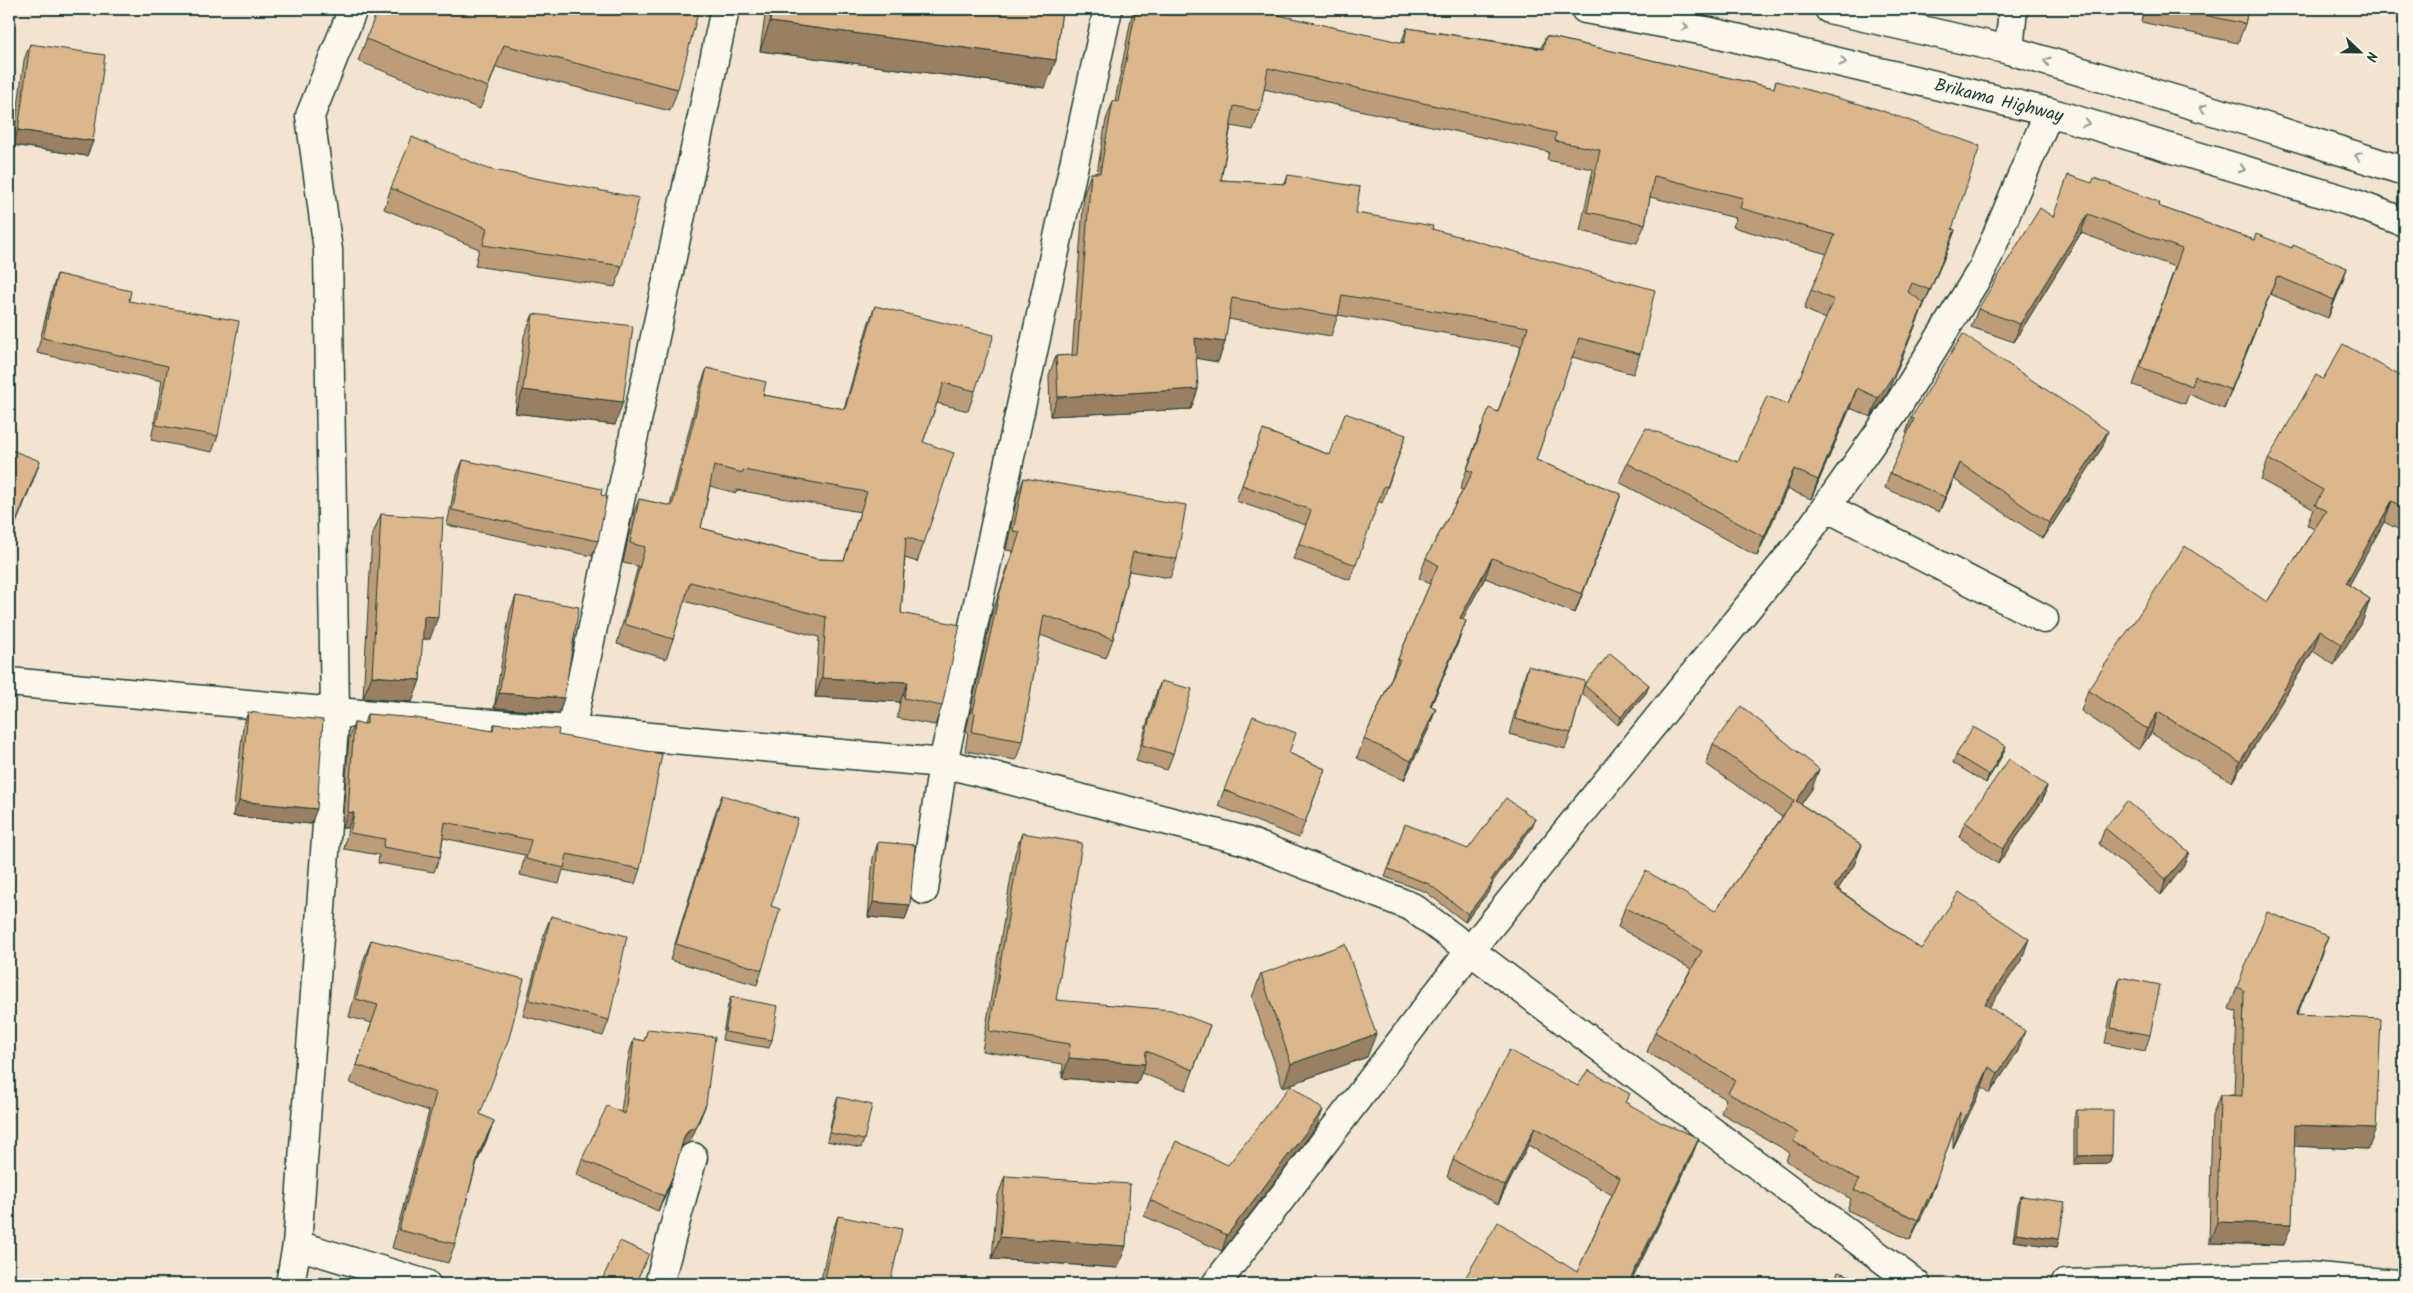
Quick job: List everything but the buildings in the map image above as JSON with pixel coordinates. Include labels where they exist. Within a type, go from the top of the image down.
[{"type":"main road","points":[[290,1284],[297,1245],[334,712],[328,250],[310,116],[353,9]]},
{"type":"main road","points":[[571,730],[725,9]]},
{"type":"main road","points":[[924,890],[943,763],[1108,9]]},
{"type":"main road","name":"Brikama Highway","points":[[1585,9],[1711,32],[2049,112],[2338,198],[2404,222]]},
{"type":"main road","points":[[1830,9],[2009,50],[2250,122],[2404,171]]},
{"type":"main road","points":[[2009,50],[2013,9]]},
{"type":"main road","points":[[1216,1284],[1469,952],[1804,538],[1895,410],[1983,268],[2049,112]]},
{"type":"main road","points":[[1826,507],[2044,619]]},
{"type":"main road","points":[[9,682],[334,712],[571,730],[943,763],[1246,841],[1412,907],[1469,952],[1916,1284]]},
{"type":"main road","points":[[659,1284],[693,1157]]},
{"type":"main road","points":[[297,1245],[426,1284]]},
{"type":"main road","points":[[2065,1284],[2306,1276],[2397,1284]]}]
